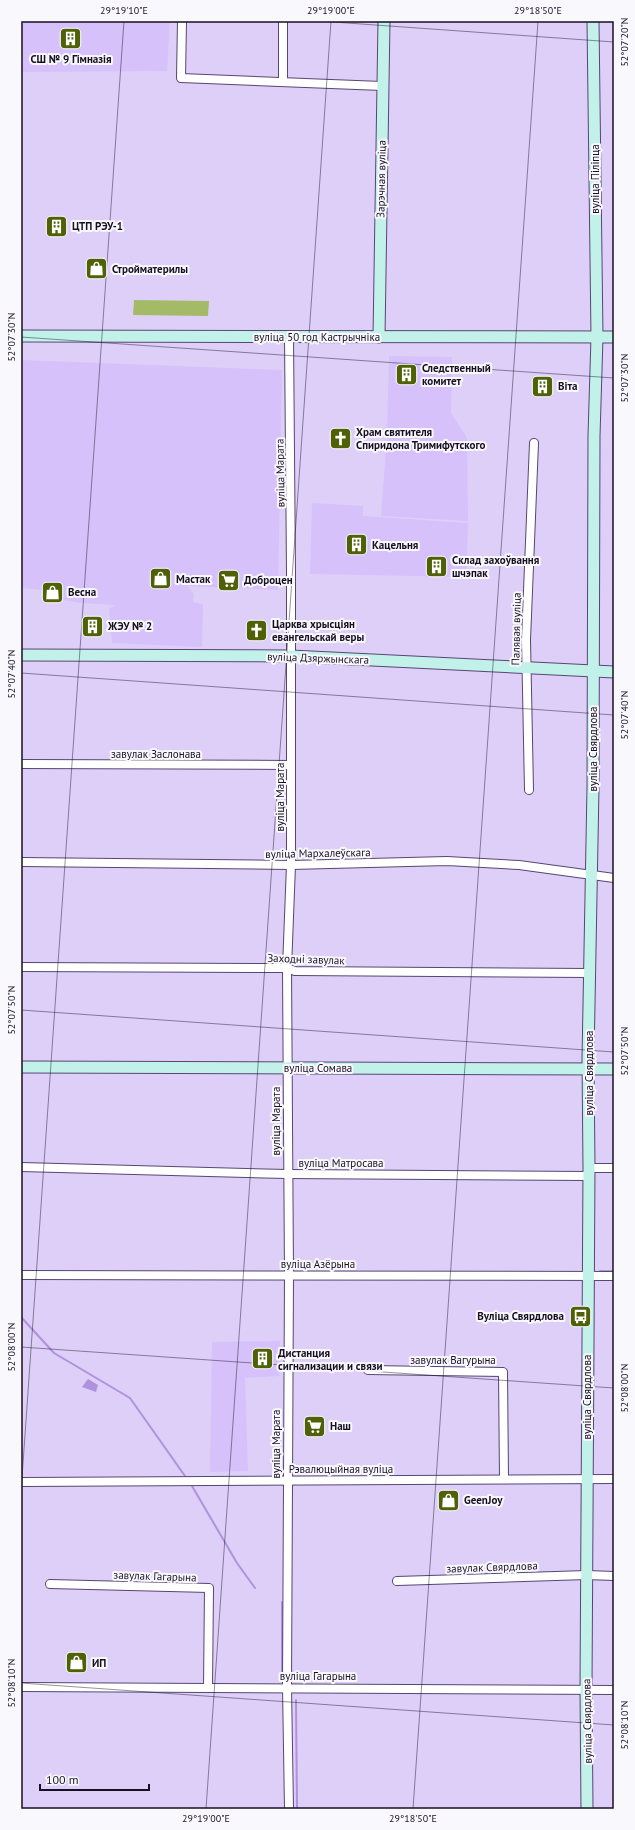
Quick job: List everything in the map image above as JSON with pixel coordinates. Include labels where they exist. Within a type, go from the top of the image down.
[{"type":"main road","name":"Зарэчная вуліца","points":[[379,338],[384,21]]},
{"type":"main road","name":"вуліца Піліпца","points":[[593,21],[597,337]]},
{"type":"main road","name":"вуліца 50 год Кастрычніка","points":[[21,336],[289,336],[379,338],[614,337]]},
{"type":"main road","name":"вуліца Свярдлова","points":[[588,1809],[586,1690],[586,1478],[589,1172],[588,1069],[592,875],[594,436],[597,337]]},
{"type":"main road","name":"вуліца Дзяржынскага","points":[[21,655],[291,656],[614,672]]},
{"type":"main road","name":"вуліца Сомава","points":[[21,1067],[614,1069]]},
{"type":"street","points":[[182,21],[181,78],[382,86]]},
{"type":"street","points":[[282,82],[283,21]]},
{"type":"street","name":"вуліца Марата","points":[[289,336],[291,656],[291,865],[287,968],[287,1687],[289,1809]]},
{"type":"street","name":"Палявая вуліца","points":[[529,790],[526,667],[534,443]]},
{"type":"street","name":"завулак Заслонава","points":[[21,764],[291,765]]},
{"type":"street","name":"вуліца Мархалеўскага","points":[[21,862],[291,865],[447,861],[519,865],[614,878]]},
{"type":"street","name":"Заходні завулак","points":[[21,967],[287,968],[295,971],[590,973]]},
{"type":"street","name":"вуліца Матросава","points":[[21,1167],[287,1174],[589,1172],[614,1168]]},
{"type":"street","name":"вуліца Азёрына","points":[[21,1275],[614,1276]]},
{"type":"street","name":"завулак Вагурына","points":[[368,1370],[503,1372],[504,1479]]},
{"type":"street","name":"Рэвалюцыйная вуліца","points":[[21,1482],[614,1479]]},
{"type":"street","name":"завулак Свярдлова","points":[[397,1581],[587,1575],[614,1576]]},
{"type":"street","name":"завулак Гагарына","points":[[50,1584],[209,1588],[208,1687]]},
{"type":"street","name":"вуліца Гагарына","points":[[21,1687],[287,1687],[614,1690]]},
{"type":"shaded area","points":[[21,21],[170,21],[167,71],[21,72]]},
{"type":"shaded area","points":[[389,356],[452,357],[451,413],[467,438],[468,521],[381,516],[387,436]]},
{"type":"shaded area","points":[[21,360],[282,370],[278,590],[187,586],[194,594],[193,602],[203,604],[202,647],[112,643],[109,609],[115,605],[81,603],[42,597],[42,590],[21,588]]},
{"type":"shaded area","points":[[312,503],[363,506],[363,516],[468,523],[466,577],[310,574]]},
{"type":"shaded area","points":[[280,1341],[279,1376],[245,1378],[248,1471],[210,1472],[212,1342]]},
{"type":"shaded area","points":[[88,1379],[98,1385],[96,1392],[82,1387]]},
{"type":"green space","points":[[134,300],[209,301],[208,316],[133,315]]},
{"type":"waterway","points":[[600,1271],[614,1271]]},
{"type":"waterway","points":[[21,1317],[54,1353],[130,1398],[185,1476]]},
{"type":"waterway","points":[[192,1486],[237,1563],[255,1588]]},
{"type":"waterway","points":[[282,1602],[282,1679]]},
{"type":"waterway","points":[[296,1700],[297,1809]]},
{"type":"place","name":"СШ № 9 Гімназія","points":[[71,39]]},
{"type":"place","name":"ЦТП РЭУ-1","points":[[56,226]]},
{"type":"place","name":"Стройматерилы","points":[[96,269]]},
{"type":"place","name":"Следственный комитет","points":[[407,374]]},
{"type":"place","name":"Віта","points":[[543,386]]},
{"type":"place","name":"Храм святителя Спиридона Тримифутского","points":[[340,438]]},
{"type":"place","name":"Кацельня","points":[[357,545]]},
{"type":"place","name":"Склад захоўвання шчэпак","points":[[437,566]]},
{"type":"place","name":"Мастак","points":[[160,579]]},
{"type":"place","name":"Доброцен","points":[[228,580]]},
{"type":"place","name":"Весна","points":[[53,592]]},
{"type":"place","name":"ЖЭУ № 2","points":[[93,626]]},
{"type":"place","name":"Царква хрысціян евангельскай веры","points":[[256,630]]},
{"type":"place","name":"Вуліца Свярдлова","points":[[580,1316]]},
{"type":"place","name":"Дистанция сигнализации и связи","points":[[263,1359]]},
{"type":"place","name":"Наш","points":[[314,1426]]},
{"type":"place","name":"GeenJoy","points":[[449,1500]]},
{"type":"place","name":"ИП","points":[[77,1663]]}]
